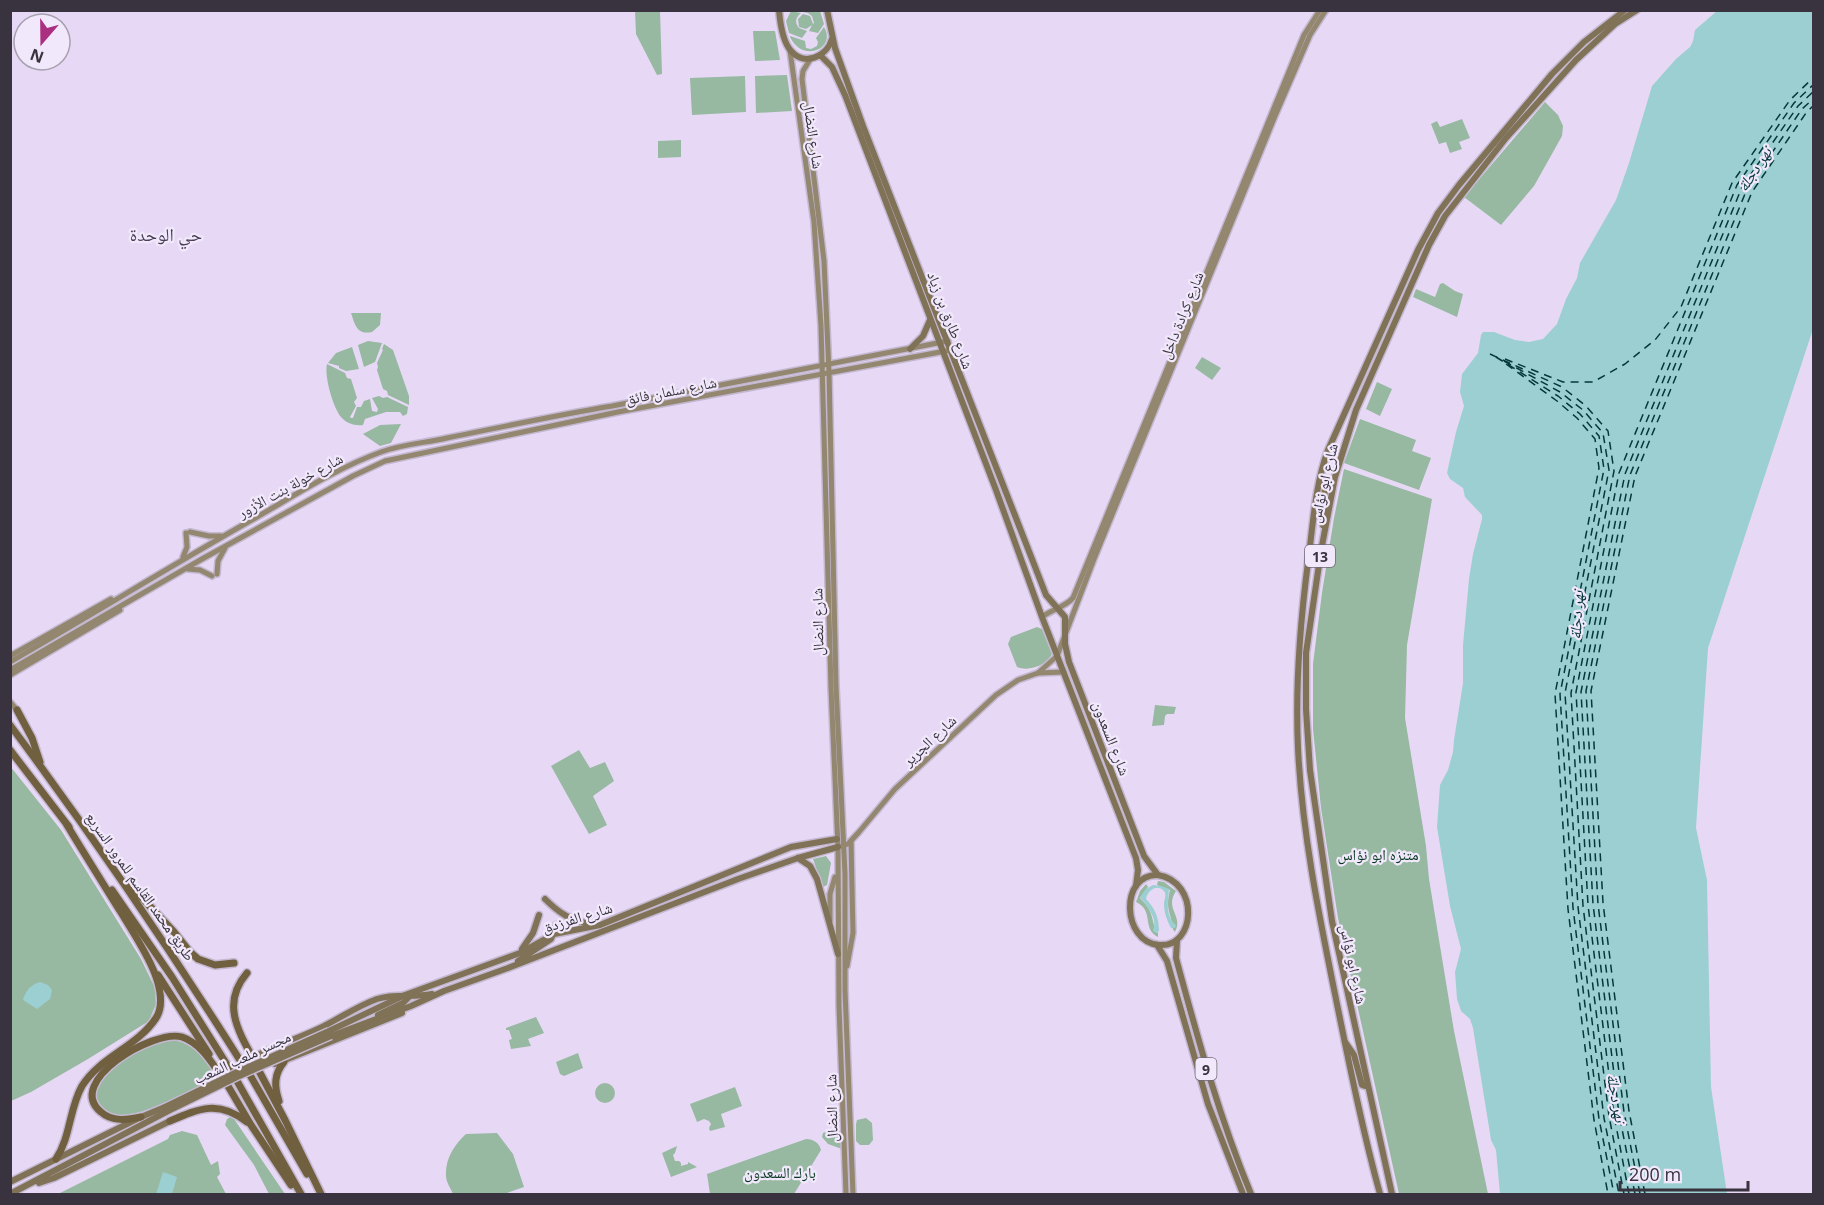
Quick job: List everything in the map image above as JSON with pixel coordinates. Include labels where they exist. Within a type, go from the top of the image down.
[{"type":"highway","points":[[17,710],[32,738],[42,767]]},
{"type":"highway","name":"طريق محمد القاسم للمرور السريع","points":[[10,725],[184,970],[243,1065]]},
{"type":"highway","name":"طريق محمد القاسم للمرور السريع","points":[[10,750],[67,825],[172,977],[231,1071]]},
{"type":"highway","points":[[67,825],[221,1076],[201,1050],[191,1041],[183,1038],[164,1037],[135,1049],[104,1071],[93,1088],[92,1098],[97,1109],[108,1117],[120,1120],[141,1117]]},
{"type":"highway","points":[[115,871],[174,932],[190,952],[206,963],[223,965],[234,963]]},
{"type":"highway","points":[[57,1159],[66,1139],[76,1100],[89,1076],[100,1064],[141,1034],[158,1016],[160,989],[150,963]]},
{"type":"highway","points":[[247,973],[234,994],[233,1005],[234,1017],[241,1038],[253,1059]]},
{"type":"highway","points":[[285,1062],[279,1068],[275,1091],[285,1120]]},
{"type":"highway","points":[[259,1071],[320,1194]]},
{"type":"highway","points":[[250,1076],[320,1194]]},
{"type":"highway","points":[[237,1082],[299,1194]]},
{"type":"highway","points":[[228,1086],[251,1125],[299,1194]]},
{"type":"highway","points":[[170,1121],[197,1109],[218,1108],[229,1110],[251,1125]]},
{"type":"main road","points":[[779,10],[790,51],[798,56],[811,58],[820,55],[829,48],[832,37]]},
{"type":"main road","name":"شارع طارق بن زياد","points":[[827,10],[835,48],[867,135],[1044,590],[1056,608]]},
{"type":"main road","name":"شارع كرادة داخل","points":[[1042,617],[1073,598],[1304,35],[1320,10]]},
{"type":"main road","name":"شارع كرادة داخل","points":[[1065,632],[1275,116],[1310,35],[1326,10]]},
{"type":"main road","name":"شارع ابو نؤاس","points":[[1391,1191],[1332,921],[1311,780],[1305,678],[1307,640],[1324,531],[1335,477],[1353,416],[1439,225],[1506,138],[1576,60],[1625,10]]},
{"type":"main road","name":"شارع ابو نؤاس","points":[[1380,1193],[1345,1042],[1321,924],[1301,788],[1297,729],[1298,648],[1309,550],[1321,475],[1328,450],[1403,282],[1438,213],[1533,95],[1572,52],[1637,10]]},
{"type":"main road","name":"شارع النضال","points":[[790,51],[814,222],[826,365]]},
{"type":"main road","name":"شارع طارق بن زياد","points":[[820,55],[832,67],[845,95],[996,490],[1042,617]]},
{"type":"main road","name":"شارع النضال","points":[[811,58],[803,71],[802,80],[823,251],[831,688],[844,895],[854,1194]]},
{"type":"main road","points":[[910,349],[922,336],[930,320]]},
{"type":"main road","name":"شارع سلمان فائق","points":[[394,448],[948,341]]},
{"type":"main road","name":"شارع سلمان فائق","points":[[397,457],[951,350]]},
{"type":"main road","name":"شارع خولة بنت الأزور","points":[[10,662],[181,559],[349,465],[394,448]]},
{"type":"main road","name":"شارع خولة بنت الأزور","points":[[10,670],[204,558],[353,476],[385,460],[397,457]]},
{"type":"main road","points":[[1321,475],[1328,478],[1335,477]]},
{"type":"main road","points":[[1321,475],[1325,486],[1324,531]]},
{"type":"main road","points":[[181,559],[187,547],[188,532],[222,536]]},
{"type":"main road","points":[[186,569],[200,570],[214,575],[218,561],[227,546]]},
{"type":"main road","points":[[1309,550],[1321,551]]},
{"type":"main road","points":[[10,656],[120,593],[137,586]]},
{"type":"main road","points":[[10,675],[101,623],[143,594]]},
{"type":"main road","name":"شارع السعدون","points":[[1056,608],[1065,617],[1067,656],[1107,761],[1144,856],[1158,875]]},
{"type":"main road","name":"شارع السعدون","points":[[1042,617],[1136,858],[1138,870],[1136,886]]},
{"type":"main road","name":"شارع الجرير","points":[[851,841],[895,789],[996,695],[1018,680],[1038,673],[1048,666],[1057,656],[1065,632]]},
{"type":"main road","name":"شارع الجرير","points":[[1038,673],[1064,672]]},
{"type":"main road","points":[[10,702],[17,710]]},
{"type":"main road","points":[[840,843],[851,841],[853,933],[849,962],[845,971]]},
{"type":"main road","name":"شارع النضال","points":[[840,843],[837,873],[838,954],[846,1194]]},
{"type":"main road","name":"شارع الفرزدق","points":[[330,1034],[409,1007],[444,991],[738,879],[840,843]]},
{"type":"main road","name":"شارع الفرزدق","points":[[330,1034],[410,994],[520,952],[554,934],[597,926],[791,847],[840,843]]},
{"type":"main road","points":[[798,858],[810,866],[817,879],[838,954]]},
{"type":"main road","points":[[830,925],[830,894],[837,873]]},
{"type":"main road","points":[[1158,875],[1176,882],[1182,889],[1188,914],[1184,931],[1177,940],[1165,945],[1157,945],[1142,938],[1133,924],[1130,911],[1130,902],[1136,886],[1149,876],[1158,875]]},
{"type":"main road","points":[[844,895],[852,895]]},
{"type":"main road","points":[[545,899],[555,909],[571,919],[597,926]]},
{"type":"main road","points":[[520,952],[533,933],[539,915]]},
{"type":"main road","points":[[1321,924],[1332,921]]},
{"type":"main road","points":[[508,968],[551,939],[556,925]]},
{"type":"main road","name":"9","points":[[1177,940],[1176,958],[1205,1065],[1225,1130],[1251,1194]]},
{"type":"main road","name":"9","points":[[1157,945],[1167,961],[1208,1104],[1243,1194]]},
{"type":"main road","points":[[253,1059],[267,1050],[306,1035],[377,999],[410,994],[421,996],[444,991]]},
{"type":"main road","points":[[275,1064],[285,1062],[396,1016],[409,1007]]},
{"type":"main road","name":"مجسر ملعب الشعب","points":[[166,1108],[264,1059],[330,1034]]},
{"type":"main road","points":[[1345,1042],[1354,1055],[1362,1085],[1367,1084]]},
{"type":"main road","points":[[263,1056],[267,1050]]},
{"type":"main road","points":[[10,1182],[141,1117],[166,1108]]},
{"type":"main road","points":[[19,1190],[166,1108]]},
{"type":"main road","points":[[10,1194],[54,1178],[170,1121]]},
{"type":"main road","points":[[1380,1193],[1391,1191]]},
{"type":"green space","points":[[635,11],[660,11],[662,74],[657,75],[636,34]]},
{"type":"green space","points":[[791,11],[801,13],[796,24],[807,31],[802,38],[789,33],[786,21]]},
{"type":"green space","points":[[803,11],[820,11],[824,24],[818,33],[809,31],[812,25],[806,29],[799,27],[798,19],[803,14],[810,16],[814,23],[812,16]]},
{"type":"green space","points":[[824,27],[827,35],[826,41],[817,50],[803,50],[790,37],[805,41],[806,48],[811,49],[817,46],[816,38]]},
{"type":"green space","points":[[753,31],[775,31],[780,60],[755,61]]},
{"type":"green space","points":[[787,75],[792,111],[756,113],[755,76]]},
{"type":"green space","points":[[745,76],[746,112],[692,115],[690,78]]},
{"type":"green space","points":[[1545,102],[1558,115],[1563,126],[1562,136],[1534,186],[1501,225],[1464,197]]},
{"type":"green space","points":[[1462,119],[1470,138],[1459,142],[1462,149],[1450,153],[1446,142],[1439,144],[1431,124],[1437,121],[1440,127]]},
{"type":"green space","points":[[681,140],[681,157],[658,158],[658,141]]},
{"type":"green space","points":[[1443,283],[1463,294],[1457,317],[1413,297],[1416,289],[1435,297],[1440,284]]},
{"type":"green space","points":[[351,313],[381,313],[380,325],[372,332],[363,332],[355,325]]},
{"type":"green space","points":[[368,341],[382,343],[375,362],[364,367],[358,345]]},
{"type":"green space","points":[[384,344],[393,350],[409,396],[409,405],[388,395],[383,389],[377,363]]},
{"type":"green space","points":[[352,347],[359,369],[346,371],[328,363],[336,353]]},
{"type":"green space","points":[[1202,357],[1221,368],[1212,380],[1195,368]]},
{"type":"green space","points":[[327,364],[345,373],[347,378],[351,379],[357,398],[351,418],[357,407],[361,407],[364,401],[370,399],[372,411],[377,412],[378,409],[372,398],[379,396],[387,397],[408,407],[407,414],[403,416],[400,412],[386,412],[365,419],[363,425],[345,421],[332,399]]},
{"type":"green space","points":[[1377,382],[1392,389],[1380,416],[1366,409]]},
{"type":"green space","points":[[1360,419],[1416,440],[1412,451],[1431,458],[1419,490],[1344,463]]},
{"type":"green space","points":[[401,424],[391,443],[380,446],[363,434],[380,425]]},
{"type":"green space","name":"متنزه ابو نؤاس","points":[[1344,469],[1432,499],[1407,645],[1405,718],[1454,1031],[1488,1194],[1399,1194],[1338,918],[1321,808],[1313,729],[1313,664],[1322,593]]},
{"type":"green space","points":[[1037,627],[1042,629],[1052,654],[1050,658],[1027,669],[1017,667],[1008,644],[1011,637]]},
{"type":"green space","points":[[1155,705],[1176,707],[1174,714],[1165,716],[1164,725],[1152,726]]},
{"type":"green space","points":[[579,750],[590,768],[605,762],[614,781],[593,796],[607,825],[589,834],[551,766]]},
{"type":"green space","points":[[10,766],[61,830],[141,959],[155,988],[156,1004],[149,1021],[88,1059],[11,1101]]},
{"type":"green space","points":[[826,856],[831,863],[827,885],[823,887],[813,859]]},
{"type":"green space","points":[[1158,881],[1164,882],[1176,891],[1172,903],[1177,921],[1175,932],[1172,928],[1168,907],[1170,890],[1157,885]]},
{"type":"green space","points":[[1146,884],[1148,887],[1140,898],[1150,911],[1158,937],[1150,929],[1145,910],[1136,902],[1140,891]]},
{"type":"green space","points":[[536,1017],[544,1033],[528,1039],[531,1046],[511,1049],[509,1040],[512,1039],[506,1028]]},
{"type":"green space","points":[[174,1040],[194,1049],[209,1065],[217,1078],[171,1100],[134,1114],[113,1114],[104,1109],[97,1095],[98,1086],[112,1068],[143,1048]]},
{"type":"green space","points":[[578,1053],[583,1068],[564,1076],[560,1074],[556,1062]]},
{"type":"green space","points":[[605,1083],[612,1086],[615,1093],[612,1100],[605,1103],[598,1100],[595,1093],[598,1086]]},
{"type":"green space","points":[[735,1087],[742,1106],[721,1114],[725,1127],[710,1131],[709,1121],[704,1119],[697,1122],[690,1104]]},
{"type":"green space","points":[[232,1116],[285,1194],[269,1194],[254,1165],[225,1125],[227,1119]]},
{"type":"green space","points":[[866,1118],[872,1123],[873,1140],[869,1145],[860,1145],[856,1141],[856,1124],[857,1120]]},
{"type":"green space","points":[[838,1127],[841,1129],[842,1149],[828,1144],[822,1137],[823,1133]]},
{"type":"green space","points":[[182,1131],[197,1135],[211,1165],[218,1161],[220,1174],[217,1177],[226,1194],[58,1194],[168,1139],[170,1135]]},
{"type":"green space","points":[[497,1133],[513,1154],[524,1187],[504,1194],[453,1194],[447,1181],[446,1170],[454,1148],[466,1134]]},
{"type":"green space","name":"بارك السعدون","points":[[806,1139],[816,1142],[821,1150],[794,1194],[710,1194],[707,1174]]},
{"type":"green space","points":[[677,1146],[673,1155],[675,1161],[679,1161],[681,1166],[688,1162],[697,1167],[671,1177],[662,1153]]},
{"type":"water","name":"نهر دجلة","points":[[1718,10],[1814,11],[1813,329],[1708,648],[1696,828],[1707,880],[1711,1087],[1727,1194],[1500,1194],[1496,1150],[1491,1140],[1473,1028],[1470,1019],[1461,1011],[1457,999],[1455,972],[1461,949],[1450,906],[1437,827],[1440,785],[1448,770],[1453,752],[1463,683],[1463,645],[1469,579],[1482,519],[1482,515],[1465,497],[1463,488],[1450,479],[1447,473],[1464,406],[1460,392],[1462,374],[1478,353],[1483,332],[1494,332],[1515,340],[1529,342],[1543,339],[1557,324],[1577,278],[1580,263],[1616,200],[1652,86],[1690,47],[1695,30]]},
{"type":"water","points":[[1153,885],[1169,889],[1169,913],[1176,925],[1175,928],[1171,928],[1165,913],[1165,892],[1155,888],[1150,891],[1146,899],[1154,910],[1158,922],[1159,931],[1156,933],[1153,931],[1153,917],[1140,897],[1146,889]]},
{"type":"water","points":[[40,982],[48,985],[52,990],[50,999],[37,1009],[23,1000],[29,988]]},
{"type":"water","points":[[163,1172],[177,1177],[172,1194],[156,1194]]},
{"type":"ferry route","points":[[1505,359],[1563,382],[1593,382],[1625,364],[1655,340],[1681,307],[1732,183],[1790,100],[1814,77]]},
{"type":"ferry route","points":[[1629,1194],[1614,1115],[1588,905],[1576,692],[1619,473],[1737,185],[1794,103],[1814,84]]},
{"type":"ferry route","points":[[1635,1194],[1619,1114],[1593,904],[1581,692],[1625,474],[1742,187],[1798,106],[1814,91]]},
{"type":"ferry route","points":[[1640,1194],[1624,1112],[1598,904],[1586,691],[1630,475],[1747,189],[1802,109],[1814,98]]},
{"type":"ferry route","points":[[1645,1194],[1629,1111],[1603,903],[1591,691],[1635,476],[1752,192],[1806,113],[1814,105]]},
{"type":"ferry route","points":[[1490,354],[1562,387],[1586,406],[1608,431],[1614,471],[1571,693],[1583,906],[1609,1116],[1624,1194]]},
{"type":"ferry route","points":[[1496,357],[1558,396],[1580,414],[1599,436],[1604,469],[1560,694],[1573,908],[1599,1119],[1614,1194]]},
{"type":"ferry route","points":[[1504,361],[1560,392],[1583,410],[1603,433],[1609,470],[1565,693],[1578,907],[1604,1118],[1619,1194]]},
{"type":"ferry route","points":[[1506,364],[1577,418],[1595,439],[1599,468],[1555,694],[1568,909],[1594,1120],[1608,1194]]},
{"type":"district","name":"حي الوحدة","points":[[166,234]]}]
